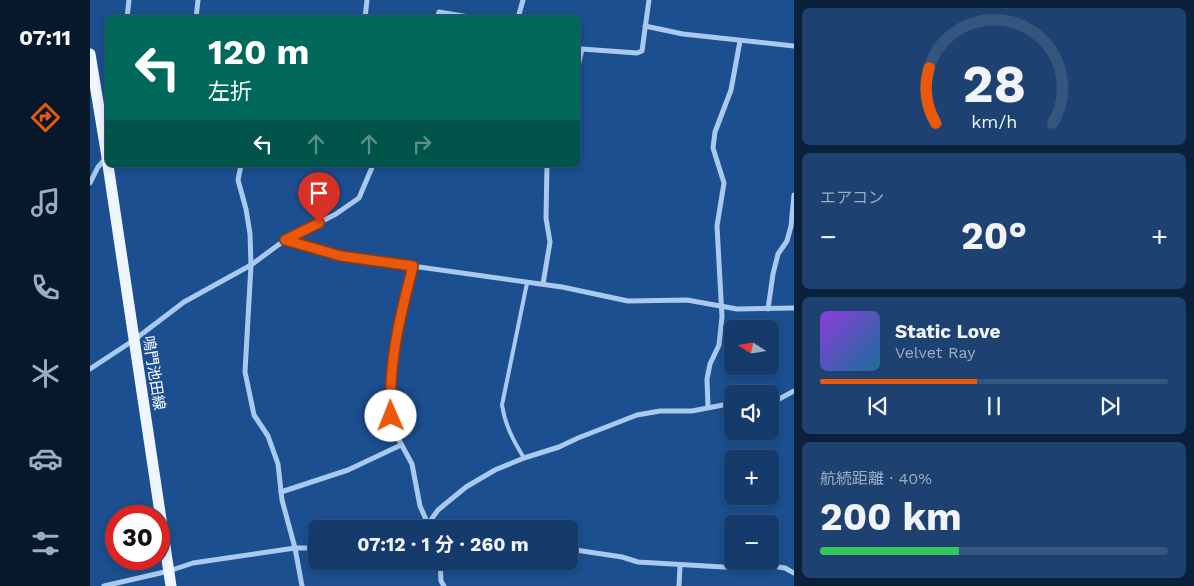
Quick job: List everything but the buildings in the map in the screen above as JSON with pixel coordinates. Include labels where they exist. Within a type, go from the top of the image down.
[{"type":"main road","name":"鳴門池田線","points":[[90,54],[104,118],[105,133]]},
{"type":"main road","name":"鳴門池田線","points":[[108,167],[171,586]]},
{"type":"street","points":[[127,15],[129,0]]},
{"type":"street","points":[[196,15],[198,0]]},
{"type":"street","points":[[365,15],[367,0]]},
{"type":"street","points":[[519,15],[523,0]]},
{"type":"street","points":[[580,49],[637,53],[642,51],[649,0]]},
{"type":"street","points":[[438,15],[439,12],[457,15]]},
{"type":"street","points":[[645,26],[683,34],[794,46]]},
{"type":"street","points":[[708,407],[707,379],[710,364],[719,345],[721,306],[717,226],[724,183],[713,148],[715,132],[732,90],[740,41]]},
{"type":"street","points":[[90,183],[98,167],[105,163]]},
{"type":"street","points":[[241,167],[238,180],[246,209],[251,264],[245,372],[254,415],[268,436],[278,464],[281,492],[302,586]]},
{"type":"street","points":[[90,369],[134,340],[184,302],[251,264],[285,240],[336,214],[359,198],[372,167]]},
{"type":"street","points":[[543,284],[550,242],[546,218],[547,167]]},
{"type":"street","points":[[768,309],[778,254],[787,241],[791,226],[794,195]]},
{"type":"street","points":[[285,240],[341,256],[543,284],[628,301],[687,300],[737,309],[794,308]]},
{"type":"street","points":[[787,241],[794,243]]},
{"type":"street","points":[[413,266],[395,341],[390,404],[392,427],[412,464],[420,506],[426,520]]},
{"type":"street","points":[[779,399],[794,391]]},
{"type":"street","points":[[431,520],[438,510],[466,487],[495,470],[524,458],[559,447],[637,415],[660,411],[692,411],[708,407],[724,406]]},
{"type":"street","points":[[281,492],[348,470],[401,445]]},
{"type":"street","points":[[104,586],[170,571],[193,563],[295,548],[308,548]]},
{"type":"street","points":[[578,550],[622,557],[638,562],[680,566],[772,566],[785,568],[794,573]]},
{"type":"street","points":[[679,586],[680,566]]},
{"type":"street","points":[[440,570],[441,581],[444,586]]},
{"type":"lane","points":[[524,458],[510,435],[504,419],[502,405],[527,283]]},
{"type":"route","points":[[319,223],[285,240],[341,256],[413,266],[395,341],[392,364],[391,416]]}]
